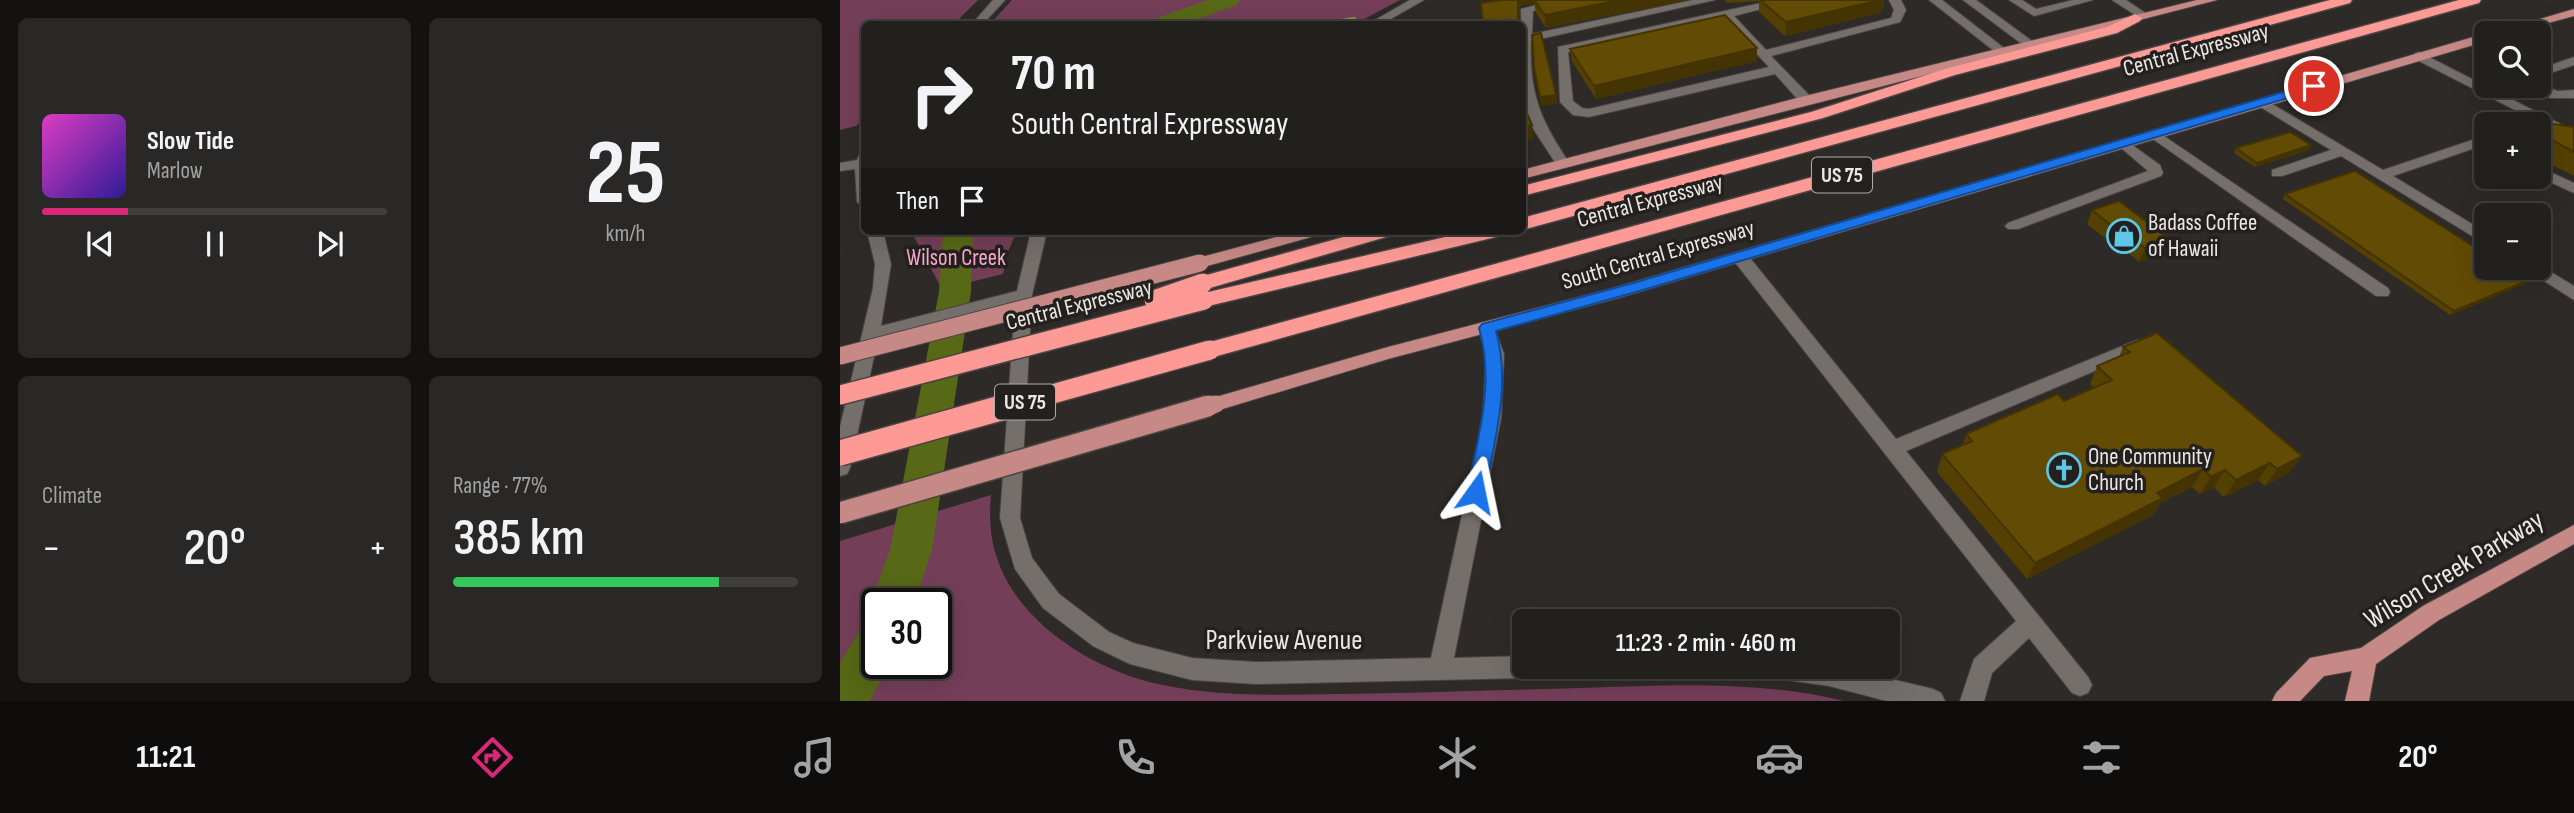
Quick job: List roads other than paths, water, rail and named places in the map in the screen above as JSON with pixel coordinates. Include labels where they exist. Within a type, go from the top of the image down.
[{"type":"highway","name":"Central Expressway","points":[[1526,223],[2345,0]]},
{"type":"highway","name":"Central Expressway","points":[[840,453],[2474,0]]},
{"type":"highway","points":[[1526,190],[1817,115],[1950,72],[2112,30],[2139,17]]},
{"type":"highway","points":[[1202,282],[1372,235]]},
{"type":"highway","name":"Central Expressway","points":[[840,395],[979,358],[1202,282],[1473,235]]},
{"type":"main road","points":[[1526,174],[1806,100],[2211,0]]},
{"type":"main road","points":[[2542,21],[2574,12]]},
{"type":"main road","name":"South Central Expressway","points":[[840,513],[1388,353],[1740,257],[2474,41]]},
{"type":"main road","points":[[840,356],[1202,282],[1308,235]]},
{"type":"main road","name":"Wilson Creek Parkway","points":[[2284,701],[2318,666],[2366,658],[2431,613],[2574,534]]},
{"type":"main road","name":"Wilson Creek Parkway","points":[[2357,701],[2366,658]]},
{"type":"street","points":[[980,21],[999,0]]},
{"type":"street","points":[[1380,21],[1418,0]]},
{"type":"street","points":[[1572,0],[1527,9],[1526,39],[1710,0]]},
{"type":"street","points":[[1778,69],[1589,113],[1578,112],[1567,102],[1562,50],[1790,0]]},
{"type":"street","points":[[1763,54],[1896,20],[1900,10],[1895,0]]},
{"type":"street","points":[[1935,0],[2002,51]]},
{"type":"street","points":[[1969,0],[2030,44]]},
{"type":"street","points":[[2015,0],[2034,13],[2087,0]]},
{"type":"street","points":[[2118,0],[2139,17]]},
{"type":"street","points":[[1727,15],[1806,100]]},
{"type":"street","points":[[2419,56],[2520,112]]},
{"type":"street","points":[[2551,68],[2574,61]]},
{"type":"street","points":[[1526,74],[1529,104],[1540,129],[1563,164]]},
{"type":"street","points":[[2551,94],[2574,94]]},
{"type":"street","points":[[2262,102],[2474,232]]},
{"type":"street","points":[[2551,127],[2574,136]]},
{"type":"street","points":[[2155,134],[2382,292]]},
{"type":"street","points":[[2013,226],[2156,173],[2155,168],[2124,143]]},
{"type":"street","points":[[2382,175],[2474,144]]},
{"type":"street","points":[[2277,173],[2342,151]]},
{"type":"street","points":[[840,167],[861,161]]},
{"type":"street","points":[[2551,177],[2574,189]]},
{"type":"street","points":[[840,468],[872,334],[883,264],[876,235]]},
{"type":"street","name":"Parkview Avenue","points":[[1038,235],[1024,295],[1010,518],[1023,562],[1051,601],[1101,639],[1130,653],[1192,669],[1224,673],[1512,667]]},
{"type":"street","points":[[1740,257],[2080,685]]},
{"type":"street","points":[[2551,280],[2574,294]]},
{"type":"street","points":[[872,334],[1024,295]]},
{"type":"street","points":[[1440,668],[1492,418],[1494,354],[1487,328]]},
{"type":"street","points":[[1892,449],[2146,342]]},
{"type":"street","points":[[1972,701],[1982,667],[2030,623]]},
{"type":"street","points":[[1845,679],[1933,701]]},
{"type":"waterway","name":"Wilson Creek","points":[[1170,21],[1229,0]]},
{"type":"waterway","points":[[1343,21],[1354,19]]},
{"type":"waterway","name":"Wilson Creek","points":[[898,588],[911,550],[955,292],[958,235]]},
{"type":"waterway","name":"Wilson Creek","points":[[844,701],[861,671]]},
{"type":"place","name":"Badass Coffee of Hawaii","points":[[2124,236]]},
{"type":"place","name":"One Community Church","points":[[2064,470]]}]
